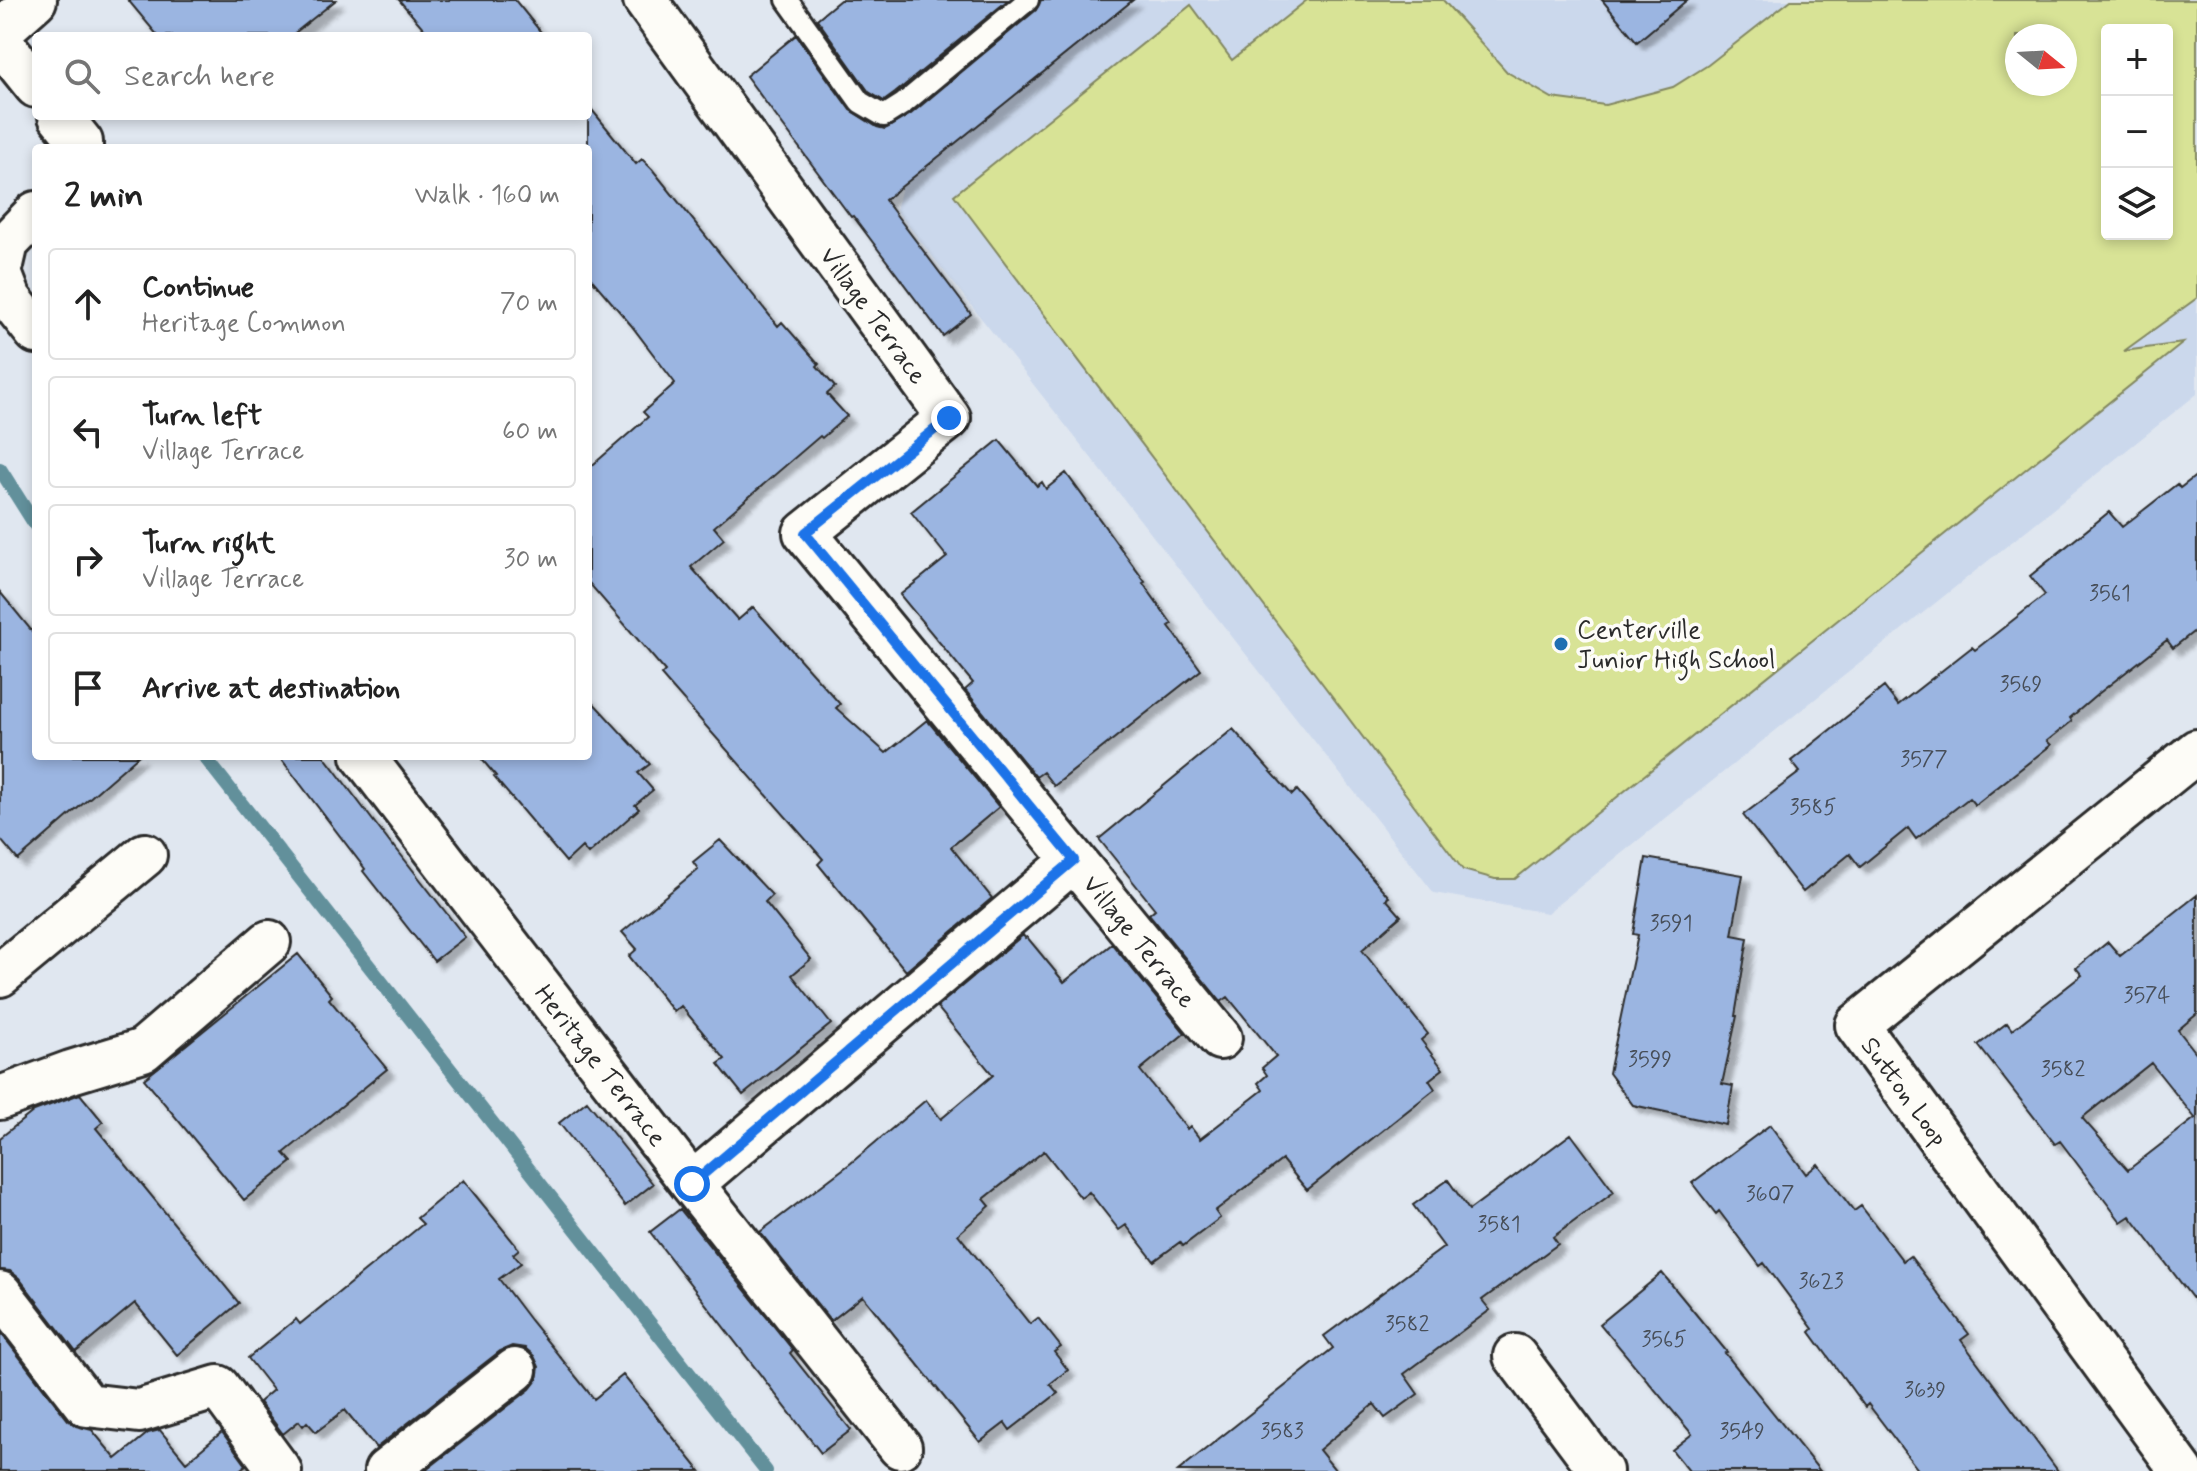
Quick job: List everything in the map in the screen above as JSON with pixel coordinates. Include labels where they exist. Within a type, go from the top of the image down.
[{"type":"street","points":[[0,31],[35,0]]},
{"type":"street","name":"Village Terrace","points":[[645,0],[949,418],[805,533],[1220,1038]]},
{"type":"street","points":[[0,41],[32,81]]},
{"type":"street","points":[[63,120],[81,144]]},
{"type":"street","points":[[32,217],[7,243],[0,273],[10,299],[32,327]]},
{"type":"street","name":"Sutton Loop","points":[[2182,1471],[1857,1025],[2197,751]]},
{"type":"street","name":"Heritage Terrace","points":[[366,760],[692,1184],[900,1447]]},
{"type":"street","points":[[0,975],[145,855]]},
{"type":"street","points":[[692,1184],[1074,860]]},
{"type":"street","points":[[0,1098],[143,1050],[269,942]]},
{"type":"street","points":[[0,1293],[87,1405],[139,1411],[218,1387],[280,1471]]},
{"type":"street","points":[[1515,1356],[1601,1471]]},
{"type":"street","points":[[386,1471],[515,1370]]},
{"type":"lane","points":[[787,0],[860,102],[884,116],[903,104],[1028,0]]},
{"type":"shaded area","name":"Centerville Junior High School","points":[[1133,0],[2197,0],[2197,394],[1547,913],[1434,893],[896,210],[902,187]]},
{"type":"green space","name":"Centerville Junior High School","points":[[1307,0],[1443,0],[1507,72],[1552,98],[1605,105],[1673,87],[1708,65],[1791,0],[2197,0],[2197,298],[2124,351],[2183,343],[1515,879],[1495,879],[1463,870],[954,195],[1191,5],[1232,60]]},
{"type":"building","points":[[128,0],[336,0],[296,32],[155,32]]},
{"type":"building","points":[[399,0],[515,0],[541,32],[427,32]]},
{"type":"building","points":[[840,0],[1008,0],[884,101],[869,92],[817,19]]},
{"type":"building","points":[[1041,0],[1133,0],[885,200],[971,314],[943,336],[746,76],[796,35],[850,110],[885,129],[911,114],[1036,10]]},
{"type":"building","points":[[1602,0],[1687,0],[1637,42]]},
{"type":"building","points":[[592,110],[636,164],[642,159],[652,169],[778,326],[782,322],[819,364],[817,366],[835,387],[827,394],[847,416],[714,527],[724,539],[691,567],[738,620],[753,607],[840,704],[836,708],[886,753],[927,720],[999,807],[951,847],[992,898],[906,971],[818,864],[823,859],[661,675],[665,671],[592,587],[592,466],[648,417],[643,412],[675,383],[592,280],[592,144],[588,144],[588,120],[592,120]]},
{"type":"building","points":[[999,440],[1037,486],[1042,482],[1046,489],[1066,473],[1145,582],[1172,624],[1169,626],[1201,670],[1054,786],[1043,772],[1036,777],[965,690],[973,683],[900,595],[947,557],[911,512]]},
{"type":"building","points":[[2197,475],[2197,629],[2173,648],[2167,640],[2098,694],[2047,741],[2051,745],[1975,805],[1969,798],[1916,839],[1908,828],[1860,867],[1850,854],[1803,892],[1743,815],[1800,772],[1791,761],[1884,687],[1898,705],[1972,647],[1975,650],[2045,595],[2030,576],[2109,512],[2122,527],[2177,484],[2180,488]]},
{"type":"building","points":[[0,592],[32,631],[32,760],[133,760],[18,860],[0,839]]},
{"type":"building","points":[[592,701],[650,764],[638,773],[653,790],[635,805],[639,809],[588,854],[582,847],[566,862],[482,760],[592,760]]},
{"type":"building","points":[[1233,729],[1292,795],[1297,790],[1389,897],[1386,899],[1401,916],[1362,950],[1428,1034],[1421,1040],[1443,1069],[1429,1080],[1435,1089],[1307,1190],[1282,1160],[1215,1211],[1220,1218],[1183,1246],[1180,1242],[1154,1261],[1126,1225],[1119,1230],[1089,1192],[1081,1198],[1044,1151],[984,1199],[990,1206],[958,1234],[1030,1324],[1038,1318],[1061,1347],[1054,1352],[1068,1370],[1050,1384],[1058,1393],[1010,1430],[1005,1423],[980,1442],[863,1296],[831,1321],[760,1232],[851,1163],[926,1100],[941,1119],[993,1075],[937,1007],[1023,935],[1064,982],[1112,944],[1185,1033],[1140,1070],[1187,1129],[1190,1126],[1200,1139],[1263,1090],[1258,1083],[1267,1075],[1262,1068],[1276,1056],[1228,997],[1221,1002],[1149,914],[1155,909],[1099,839]]},
{"type":"building","points":[[282,760],[327,760],[465,937],[434,961],[363,871],[365,869]]},
{"type":"building","points":[[720,840],[772,895],[765,902],[811,959],[792,975],[831,1024],[743,1095],[718,1064],[725,1059],[681,1006],[674,1012],[629,956],[637,949],[622,932],[698,869],[693,862]]},
{"type":"building","points":[[1646,858],[1743,875],[1732,935],[1748,938],[1737,1016],[1722,1084],[1733,1086],[1726,1125],[1633,1105],[1609,1073],[1638,935],[1633,934]]},
{"type":"building","points":[[2197,895],[2197,1014],[2178,1030],[2197,1054],[2197,1304],[2130,1216],[2121,1222],[2060,1141],[2055,1144],[1978,1045],[2007,1023],[2012,1030],[2082,975],[2076,968],[2108,942],[2120,956]],"holes":[[[2151,1063],[2195,1118],[2128,1170],[2082,1118]]]},
{"type":"building","points":[[298,954],[332,996],[329,999],[387,1069],[284,1153],[292,1162],[244,1200],[144,1079]]},
{"type":"building","points":[[80,1094],[103,1122],[96,1128],[239,1303],[177,1355],[135,1303],[76,1352],[19,1278],[10,1271],[0,1270],[0,1138],[34,1111]]},
{"type":"building","points":[[587,1101],[653,1184],[625,1206],[559,1123]]},
{"type":"building","points":[[1770,1125],[1806,1174],[1818,1164],[1854,1211],[1861,1206],[1903,1261],[1910,1256],[1969,1334],[1961,1340],[2058,1471],[1919,1471],[1868,1404],[1865,1407],[1764,1263],[1760,1266],[1719,1211],[1716,1214],[1692,1183]]},
{"type":"building","points":[[1571,1134],[1614,1192],[1553,1237],[1558,1244],[1482,1300],[1490,1310],[1404,1374],[1418,1394],[1385,1418],[1374,1404],[1319,1450],[1336,1471],[1178,1471],[1333,1348],[1324,1336],[1444,1247],[1413,1205],[1448,1180],[1469,1210]]},
{"type":"building","points":[[463,1180],[519,1249],[513,1254],[521,1263],[499,1279],[594,1399],[623,1375],[700,1471],[425,1471],[530,1389],[537,1380],[539,1367],[534,1356],[525,1348],[512,1346],[500,1351],[376,1448],[345,1410],[316,1432],[307,1422],[303,1426],[299,1421],[283,1434],[259,1402],[273,1390],[248,1358],[296,1319],[300,1324],[423,1224],[417,1218]]},
{"type":"building","points":[[680,1209],[793,1350],[790,1353],[851,1430],[821,1453],[650,1232]]},
{"type":"building","points":[[1662,1273],[1820,1471],[1689,1471],[1672,1450],[1692,1434],[1600,1324]]},
{"type":"building","points":[[0,1332],[68,1420],[76,1426],[92,1430],[116,1459],[148,1433],[160,1430],[186,1462],[222,1432],[246,1465],[238,1471],[0,1471]]},
{"type":"waterway","points":[[0,469],[32,520]]},
{"type":"waterway","points":[[207,760],[766,1471]]},
{"type":"place","name":"Centerville Junior High School","points":[[1561,644]]},
{"type":"route","points":[[692,1184],[1074,860],[805,533],[949,418]]}]
